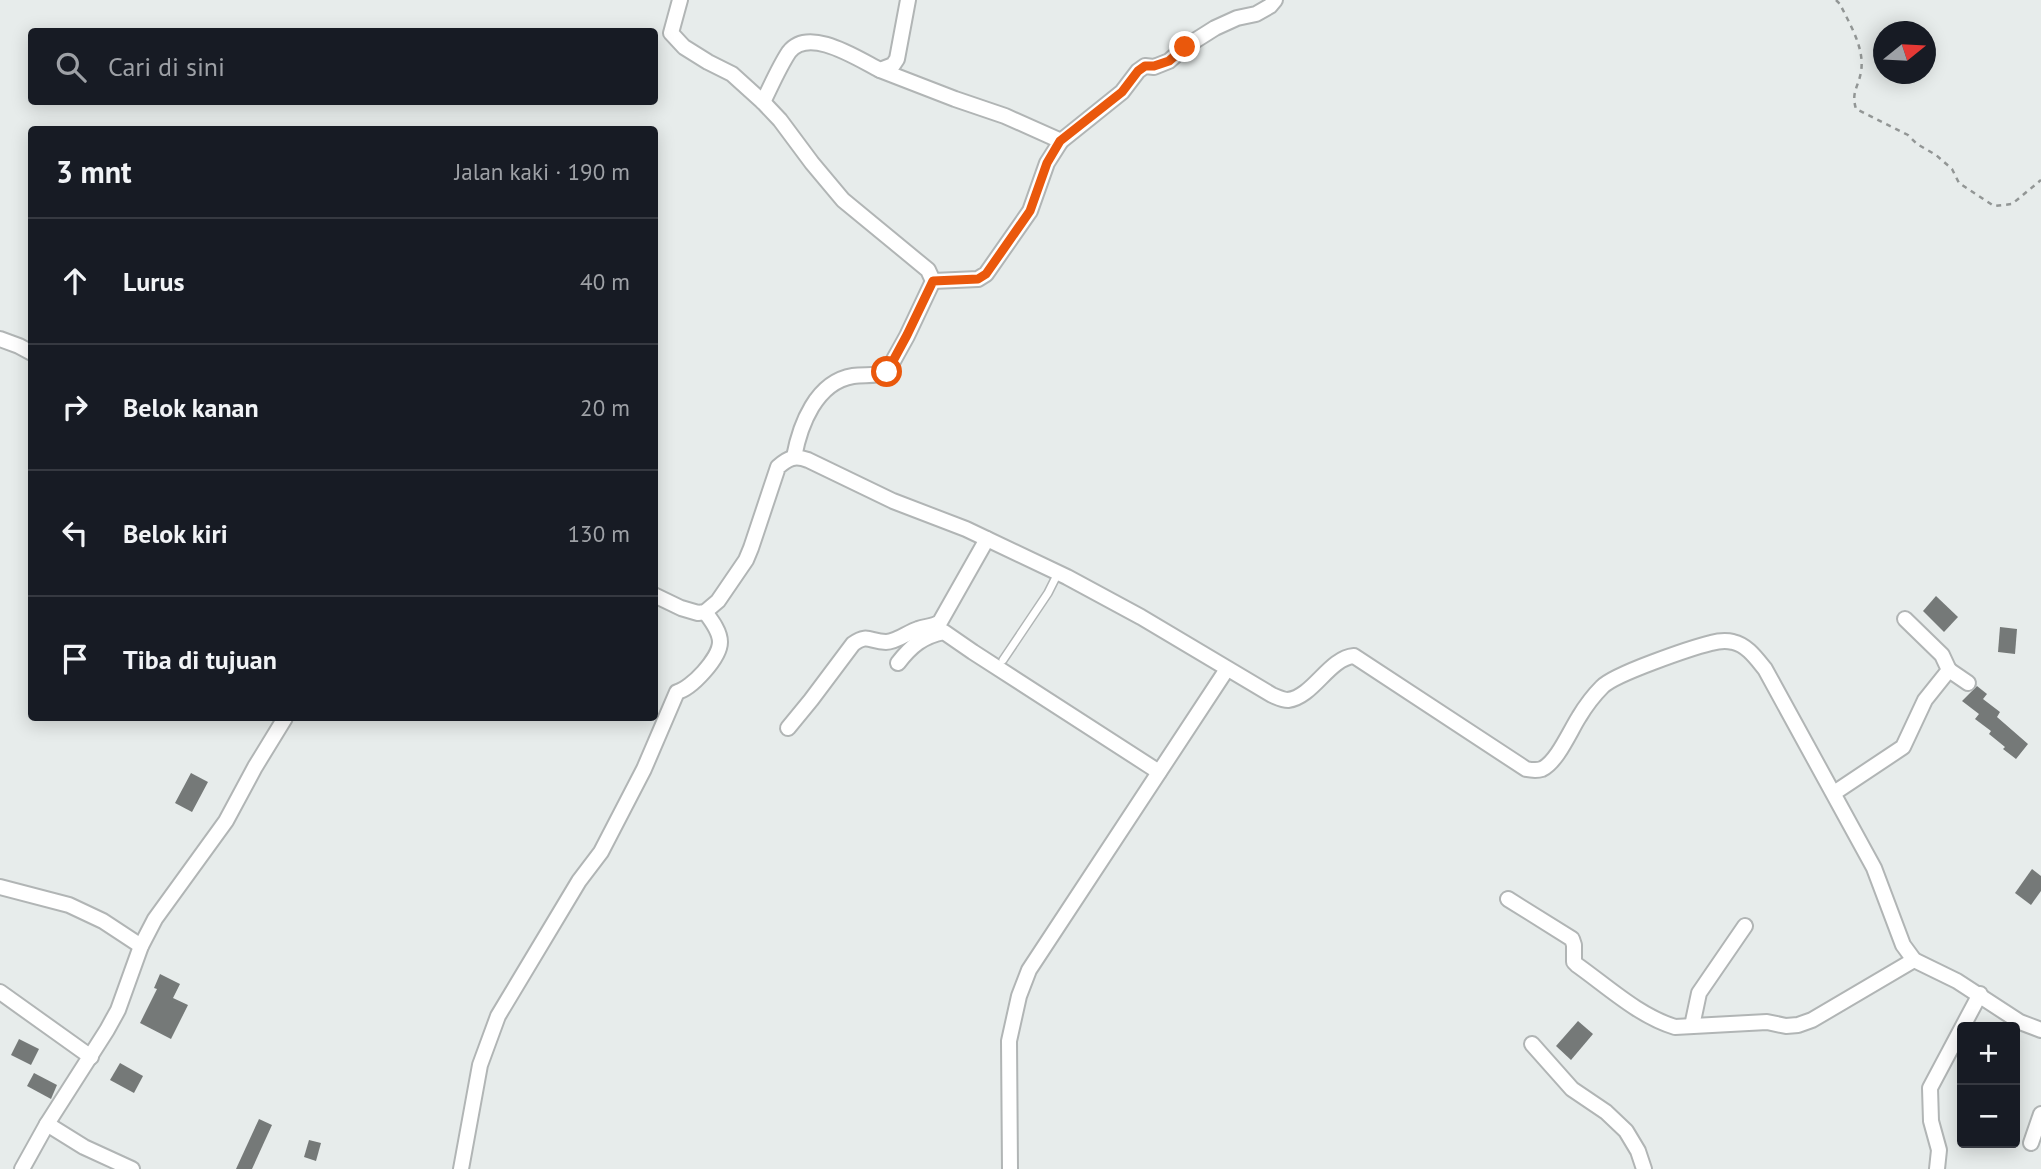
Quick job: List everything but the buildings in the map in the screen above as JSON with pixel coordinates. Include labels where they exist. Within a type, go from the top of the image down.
[{"type":"street","points":[[680,0],[671,33],[684,47],[732,74],[763,102],[843,200],[928,270],[933,281]]},
{"type":"street","points":[[880,70],[893,65],[897,59],[908,0]]},
{"type":"street","points":[[933,281],[978,279],[986,274],[1030,211],[1047,163],[1060,141],[1122,92],[1138,71],[1145,66],[1169,61],[1215,28],[1237,18],[1256,14],[1275,0]]},
{"type":"street","points":[[763,102],[790,51],[807,41],[842,50],[880,70],[1005,116],[1060,141]]},
{"type":"street","points":[[794,457],[798,437],[813,404],[834,382],[854,376],[876,376],[887,372],[933,281]]},
{"type":"street","points":[[0,339],[28,351]]},
{"type":"street","points":[[658,597],[692,612],[705,612],[718,601],[746,560],[778,467],[794,457],[808,460],[893,501],[987,539],[1055,577],[1141,617],[1272,695],[1286,700],[1301,694],[1338,663],[1354,656],[1478,739],[1532,771],[1549,764],[1580,714],[1604,685],[1617,677],[1687,651],[1714,642],[1731,641],[1743,646],[1765,670],[1874,868],[1903,945],[1914,960],[1957,981],[2020,1022],[2041,1030]]},
{"type":"street","points":[[788,728],[859,640],[867,638],[892,641],[940,622],[987,539]]},
{"type":"street","points":[[460,1169],[480,1065],[498,1016],[579,881],[601,852],[644,769],[677,692],[687,690],[718,652],[719,636],[705,612]]},
{"type":"street","points":[[1905,619],[1942,655],[1949,670],[1968,683]]},
{"type":"street","points":[[898,663],[912,645],[944,632],[1159,772]]},
{"type":"street","points":[[1010,1169],[1009,1041],[1029,970],[1227,669]]},
{"type":"street","points":[[1833,793],[1903,747],[1922,706],[1949,670]]},
{"type":"street","points":[[22,1169],[118,1010],[141,946],[159,912],[226,821],[283,721]]},
{"type":"street","points":[[0,887],[69,905],[103,921],[141,946]]},
{"type":"street","points":[[1508,899],[1567,936],[1574,945],[1574,962],[1635,1007],[1675,1027],[1767,1021],[1786,1026],[1798,1025],[1812,1020],[1914,960]]},
{"type":"street","points":[[1692,1026],[1699,993],[1745,926]]},
{"type":"street","points":[[0,992],[91,1057]]},
{"type":"street","points":[[1937,1169],[1939,1150],[1931,1121],[1930,1088],[1979,994]]},
{"type":"street","points":[[1532,1044],[1572,1089],[1606,1112],[1626,1131],[1638,1151],[1644,1169]]},
{"type":"street","points":[[2031,1143],[2041,1114]]},
{"type":"street","points":[[47,1124],[84,1147],[132,1169]]},
{"type":"lane","points":[[1003,660],[1048,593],[1055,577]]},
{"type":"path","points":[[1836,0],[1859,44],[1861,70],[1853,98],[1856,109],[1908,135],[1952,169],[1959,183],[1994,205],[2012,204],[2041,180]]},
{"type":"route","points":[[887,372],[933,281],[978,279],[986,274],[1030,211],[1047,163],[1060,141],[1122,92],[1138,71],[1145,66],[1169,61],[1185,47]]}]
